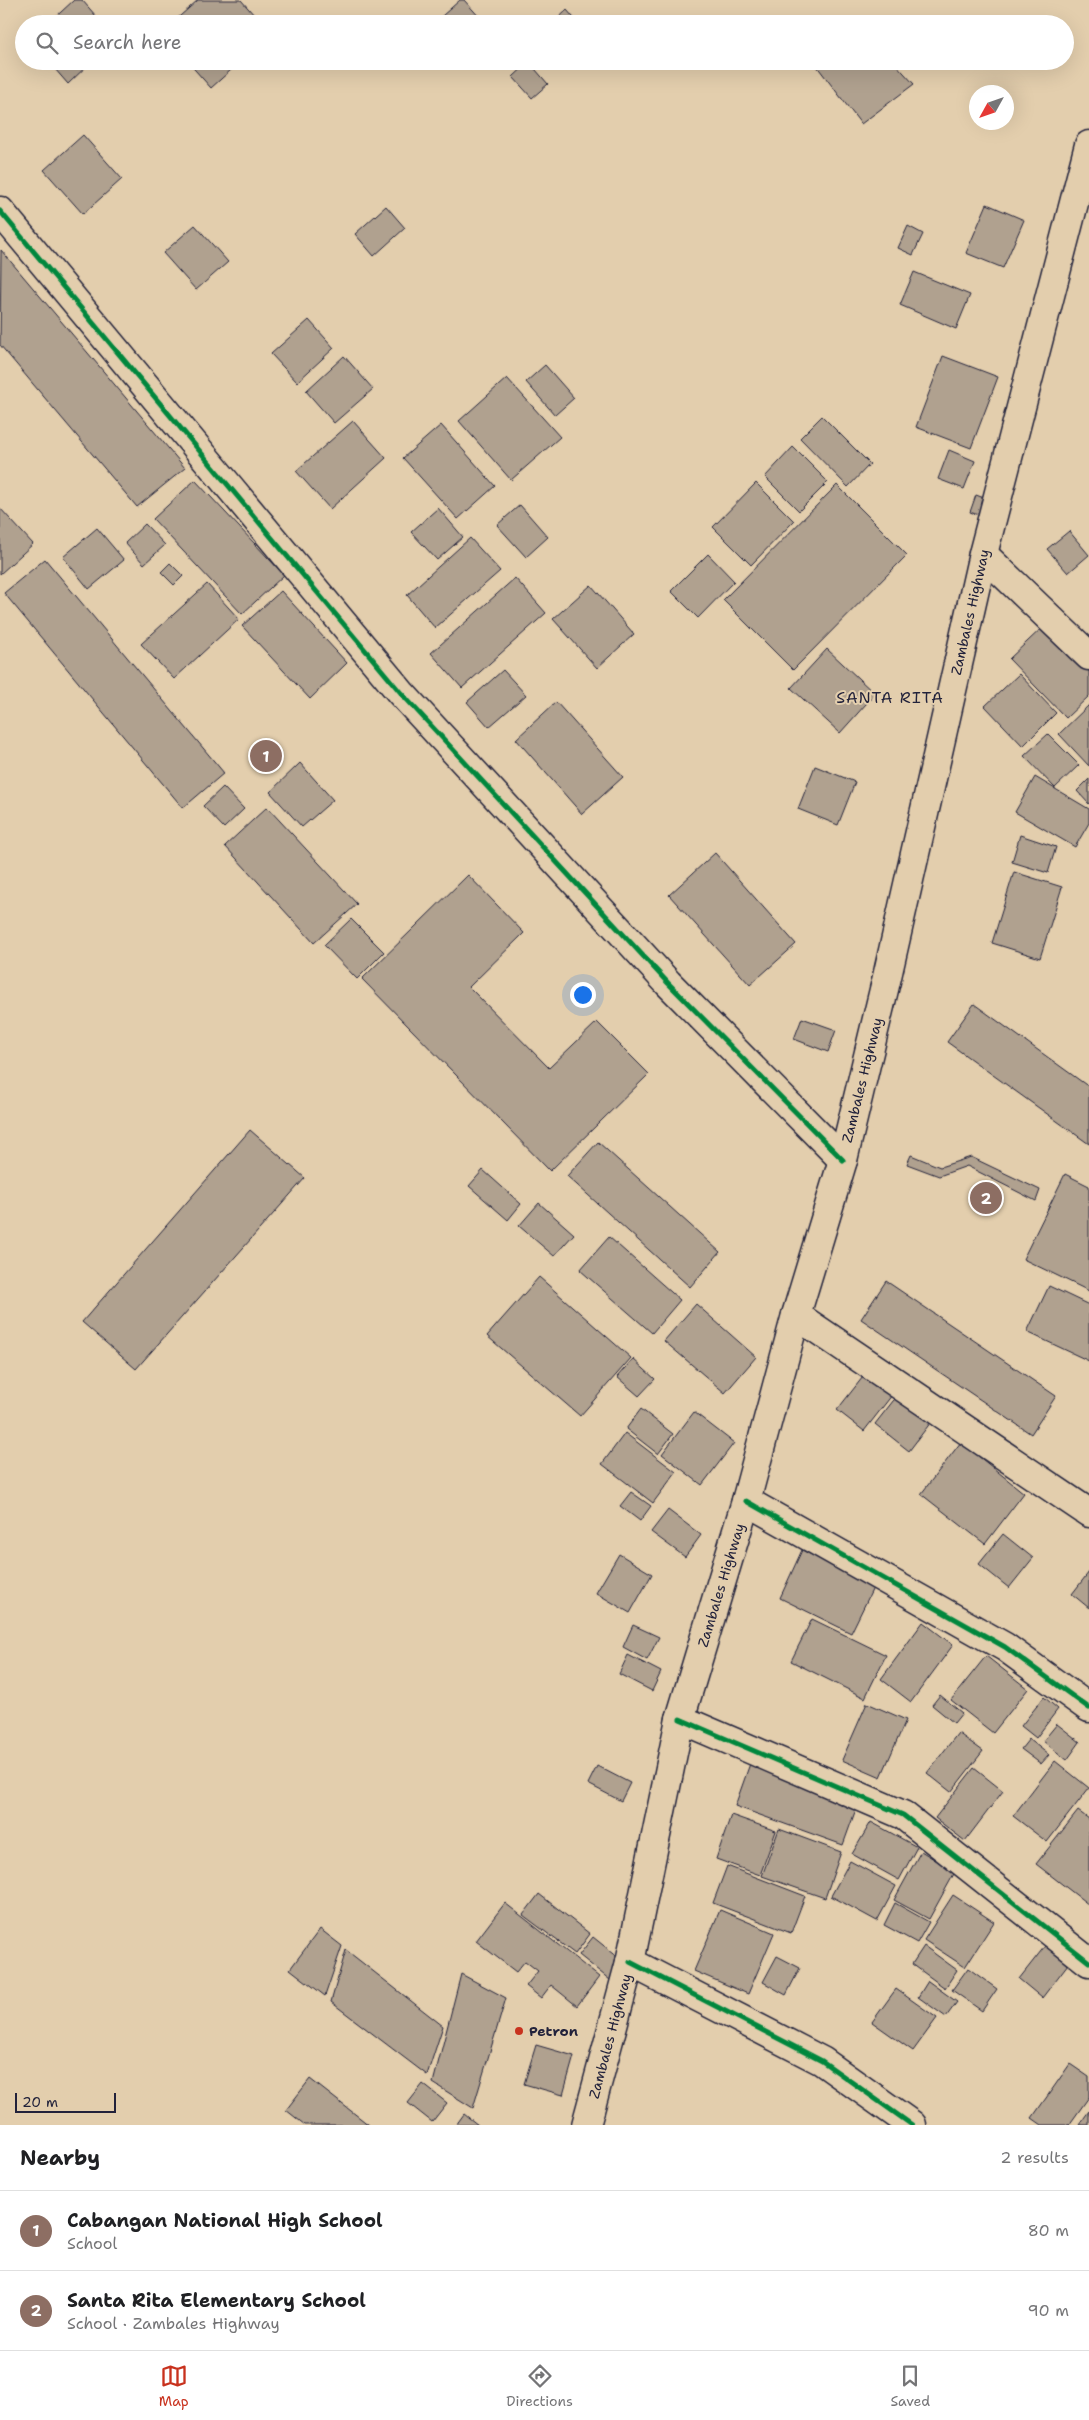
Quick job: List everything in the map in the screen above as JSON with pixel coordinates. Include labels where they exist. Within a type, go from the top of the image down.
[{"type":"street","name":"Zambales Highway","points":[[586,2125],[630,1962],[680,1719],[746,1501],[796,1314],[843,1160],[887,977],[983,554],[1089,145]]},
{"type":"street","points":[[0,211],[401,693],[668,983],[843,1160]]},
{"type":"street","points":[[983,554],[1089,656]]},
{"type":"street","points":[[796,1314],[1089,1513]]},
{"type":"street","points":[[746,1501],[1005,1647],[1089,1708]]},
{"type":"street","points":[[680,1719],[903,1815],[1089,1962]]},
{"type":"street","points":[[630,1962],[822,2061],[912,2125]]},
{"type":"building","points":[[74,0],[82,0],[95,15],[58,15]]},
{"type":"building","points":[[198,0],[241,0],[254,15],[181,15]]},
{"type":"building","points":[[460,0],[464,0],[478,15],[443,15]]},
{"type":"building","points":[[567,10],[571,15],[562,15]]},
{"type":"building","points":[[56,70],[83,70],[68,84]]},
{"type":"building","points":[[195,70],[231,70],[211,88]]},
{"type":"building","points":[[520,70],[536,70],[548,84],[532,98],[513,77]]},
{"type":"building","points":[[820,70],[901,70],[914,84],[861,124]]},
{"type":"building","points":[[83,135],[122,179],[83,214],[44,170]]},
{"type":"building","points":[[987,204],[1024,220],[1003,268],[966,253]]},
{"type":"building","points":[[386,206],[405,228],[374,256],[355,234]]},
{"type":"building","points":[[195,225],[228,262],[196,290],[163,253]]},
{"type":"building","points":[[908,226],[923,234],[913,255],[898,248]]},
{"type":"building","points":[[1,250],[185,468],[137,507],[0,345]]},
{"type":"building","points":[[914,272],[970,295],[956,329],[900,305]]},
{"type":"building","points":[[309,320],[334,348],[297,382],[271,354]]},
{"type":"building","points":[[344,356],[373,389],[334,423],[306,391]]},
{"type":"building","points":[[943,356],[998,377],[971,448],[916,427]]},
{"type":"building","points":[[545,365],[574,398],[555,415],[526,382]]},
{"type":"building","points":[[507,378],[560,437],[511,480],[459,421]]},
{"type":"building","points":[[822,416],[870,464],[848,487],[800,438]]},
{"type":"building","points":[[353,421],[386,458],[330,509],[296,471]]},
{"type":"building","points":[[441,425],[495,486],[458,519],[403,458]]},
{"type":"building","points":[[793,447],[828,482],[799,511],[765,477]]},
{"type":"building","points":[[949,450],[975,461],[964,489],[938,479]]},
{"type":"building","points":[[195,480],[284,575],[242,614],[153,519]]},
{"type":"building","points":[[756,483],[794,521],[751,565],[713,527]]},
{"type":"building","points":[[837,485],[907,555],[793,670],[723,600]]},
{"type":"building","points":[[976,495],[992,501],[986,518],[970,512]]},
{"type":"building","points":[[520,505],[548,537],[526,557],[497,525]]},
{"type":"building","points":[[0,508],[33,544],[0,574]]},
{"type":"building","points":[[438,508],[463,537],[437,560],[411,532]]},
{"type":"building","points":[[145,524],[165,545],[144,564],[125,543]]},
{"type":"building","points":[[97,528],[124,560],[89,589],[63,557]]},
{"type":"building","points":[[1069,531],[1089,555],[1068,573],[1047,549]]},
{"type":"building","points":[[470,538],[500,571],[435,628],[407,595]]},
{"type":"building","points":[[708,554],[734,581],[698,618],[671,591]]},
{"type":"building","points":[[45,559],[224,773],[183,808],[4,593]]},
{"type":"building","points":[[170,563],[183,576],[174,585],[161,572]]},
{"type":"building","points":[[515,578],[546,613],[462,688],[431,653]]},
{"type":"building","points":[[207,584],[239,619],[174,679],[141,644]]},
{"type":"building","points":[[591,585],[634,634],[597,668],[553,619]]},
{"type":"building","points":[[281,591],[347,663],[310,699],[242,626]]},
{"type":"building","points":[[1045,625],[1089,670],[1089,696],[1066,718],[1009,659]]},
{"type":"building","points":[[827,649],[875,694],[840,733],[791,688]]},
{"type":"building","points":[[503,670],[526,695],[489,727],[467,702]]},
{"type":"building","points":[[1019,674],[1056,713],[1023,746],[985,706]]},
{"type":"building","points":[[556,702],[623,777],[582,814],[516,739]]},
{"type":"building","points":[[1089,705],[1089,766],[1059,734]]},
{"type":"building","points":[[1048,734],[1079,765],[1055,788],[1024,756]]},
{"type":"building","points":[[300,763],[333,800],[302,827],[270,792]]},
{"type":"building","points":[[815,766],[855,782],[838,825],[798,809]]},
{"type":"building","points":[[1035,777],[1089,809],[1089,823],[1075,847],[1015,812]]},
{"type":"building","points":[[1089,779],[1089,804],[1077,791]]},
{"type":"building","points":[[223,787],[244,809],[224,828],[203,806]]},
{"type":"building","points":[[267,807],[357,904],[314,943],[225,846]]},
{"type":"building","points":[[1020,835],[1056,847],[1048,873],[1012,862]]},
{"type":"building","points":[[715,853],[796,944],[750,985],[669,895]]},
{"type":"building","points":[[1014,872],[1062,887],[1040,958],[992,943]]},
{"type":"building","points":[[468,875],[524,933],[469,987],[549,1068],[597,1022],[649,1074],[550,1171],[362,979]]},
{"type":"building","points":[[351,919],[384,952],[357,979],[324,945]]},
{"type":"building","points":[[974,1004],[1089,1087],[1089,1144],[947,1042]]},
{"type":"building","points":[[802,1018],[836,1030],[828,1052],[794,1039]]},
{"type":"building","points":[[250,1130],[305,1178],[136,1369],[82,1322]]},
{"type":"building","points":[[598,1142],[720,1252],[690,1287],[567,1176]]},
{"type":"building","points":[[911,1155],[940,1167],[971,1157],[1040,1190],[1036,1201],[967,1166],[939,1176],[907,1164]]},
{"type":"building","points":[[483,1170],[521,1204],[508,1220],[469,1186]]},
{"type":"building","points":[[1065,1174],[1089,1186],[1089,1291],[1023,1259]]},
{"type":"building","points":[[539,1203],[574,1234],[554,1256],[519,1226]]},
{"type":"building","points":[[609,1237],[680,1300],[652,1333],[580,1270]]},
{"type":"building","points":[[539,1277],[631,1358],[580,1416],[487,1336]]},
{"type":"building","points":[[886,1281],[1056,1396],[1031,1434],[861,1319]]},
{"type":"building","points":[[1049,1286],[1089,1305],[1089,1361],[1027,1332]]},
{"type":"building","points":[[696,1304],[756,1357],[725,1393],[664,1341]]},
{"type":"building","points":[[633,1359],[655,1379],[639,1396],[617,1377]]},
{"type":"building","points":[[870,1368],[896,1390],[864,1431],[837,1410]]},
{"type":"building","points":[[897,1396],[931,1422],[909,1451],[875,1424]]},
{"type":"building","points":[[641,1409],[673,1434],[658,1454],[626,1429]]},
{"type":"building","points":[[694,1412],[734,1443],[702,1485],[662,1454]]},
{"type":"building","points":[[625,1433],[676,1472],[653,1503],[602,1464]]},
{"type":"building","points":[[961,1442],[1024,1493],[985,1544],[921,1494]]},
{"type":"building","points":[[631,1492],[651,1506],[640,1521],[620,1506]]},
{"type":"building","points":[[668,1510],[701,1535],[685,1557],[651,1532]]},
{"type":"building","points":[[1003,1534],[1033,1558],[1009,1588],[979,1564]]},
{"type":"building","points":[[802,1550],[874,1586],[851,1633],[780,1598]]},
{"type":"building","points":[[619,1554],[652,1574],[630,1613],[596,1593]]},
{"type":"building","points":[[1089,1572],[1089,1608],[1072,1594]]},
{"type":"building","points":[[812,1619],[886,1655],[865,1698],[791,1661]]},
{"type":"building","points":[[923,1622],[953,1645],[911,1702],[881,1679]]},
{"type":"building","points":[[633,1625],[659,1637],[647,1660],[623,1647]]},
{"type":"building","points":[[628,1655],[661,1672],[652,1691],[619,1674]]},
{"type":"building","points":[[986,1656],[1028,1689],[993,1733],[951,1700]]},
{"type":"building","points":[[940,1695],[962,1713],[954,1723],[932,1705]]},
{"type":"building","points":[[1044,1697],[1058,1709],[1036,1738],[1021,1726]]},
{"type":"building","points":[[867,1703],[906,1720],[881,1777],[842,1760]]},
{"type":"building","points":[[1057,1724],[1080,1742],[1067,1760],[1043,1741]]},
{"type":"building","points":[[958,1733],[983,1751],[951,1792],[927,1773]]},
{"type":"building","points":[[1029,1739],[1049,1755],[1041,1764],[1021,1749]]},
{"type":"building","points":[[752,1758],[860,1798],[843,1845],[735,1806]]},
{"type":"building","points":[[1055,1761],[1089,1788],[1047,1842],[1013,1816]]},
{"type":"building","points":[[597,1766],[630,1783],[621,1801],[588,1784]]},
{"type":"building","points":[[974,1768],[1003,1791],[965,1841],[935,1818]]},
{"type":"building","points":[[1078,1811],[1089,1819],[1089,1905],[1036,1864]]},
{"type":"building","points":[[731,1815],[776,1831],[760,1875],[716,1859]]},
{"type":"building","points":[[871,1822],[917,1847],[899,1880],[852,1854]]},
{"type":"building","points":[[779,1829],[841,1852],[825,1898],[762,1876]]},
{"type":"building","points":[[921,1851],[955,1872],[929,1919],[894,1900]]},
{"type":"building","points":[[850,1861],[896,1886],[877,1921],[831,1896]]},
{"type":"building","points":[[727,1866],[805,1896],[791,1933],[713,1903]]},
{"type":"building","points":[[539,1894],[590,1934],[575,1954],[523,1915]]},
{"type":"building","points":[[953,1895],[994,1922],[965,1967],[924,1940]]},
{"type":"building","points":[[505,1903],[599,1977],[577,2006],[551,1985],[541,1998],[526,1986],[538,1971],[525,1961],[516,1972],[476,1941]]},
{"type":"building","points":[[895,1903],[929,1922],[917,1943],[884,1925]]},
{"type":"building","points":[[720,1910],[774,1933],[748,1994],[694,1971]]},
{"type":"building","points":[[320,1929],[342,1946],[325,1996],[290,1969]]},
{"type":"building","points":[[593,1937],[624,1962],[610,1980],[579,1955]]},
{"type":"building","points":[[924,1946],[957,1970],[945,1988],[912,1964]]},
{"type":"building","points":[[1045,1946],[1068,1964],[1042,1998],[1019,1979]]},
{"type":"building","points":[[346,1950],[443,2026],[427,2075],[331,2002]]},
{"type":"building","points":[[777,1956],[800,1968],[786,1995],[763,1982]]},
{"type":"building","points":[[968,1968],[997,1989],[982,2011],[952,1990]]},
{"type":"building","points":[[461,1974],[506,1998],[473,2108],[433,2083]]},
{"type":"building","points":[[928,1981],[957,2002],[946,2017],[918,1997]]},
{"type":"building","points":[[896,1989],[937,2018],[913,2051],[872,2022]]},
{"type":"building","points":[[536,2045],[574,2056],[563,2095],[524,2084]]},
{"type":"building","points":[[1070,2064],[1089,2077],[1089,2097],[1069,2125],[1042,2125],[1032,2118]]},
{"type":"building","points":[[310,2079],[369,2125],[305,2125],[286,2110]]},
{"type":"building","points":[[423,2084],[447,2103],[432,2122],[408,2103]]},
{"type":"building","points":[[1089,2111],[1089,2125],[1079,2125]]},
{"type":"building","points":[[464,2114],[478,2125],[456,2125]]},
{"type":"cycle path","points":[[0,211],[401,693],[668,983],[843,1160]]},
{"type":"cycle path","points":[[746,1501],[1005,1647],[1089,1708]]},
{"type":"cycle path","points":[[680,1719],[903,1815],[1089,1962]]},
{"type":"cycle path","points":[[630,1962],[822,2061],[912,2125]]},
{"type":"place","name":"Cabangan National High School","points":[[266,756]]},
{"type":"place","name":"Santa Rita Elementary School","points":[[986,1198]]},
{"type":"place","name":"Petron","points":[[519,2031]]},
{"type":"district","name":"SANTA RITA","points":[[890,697]]}]
